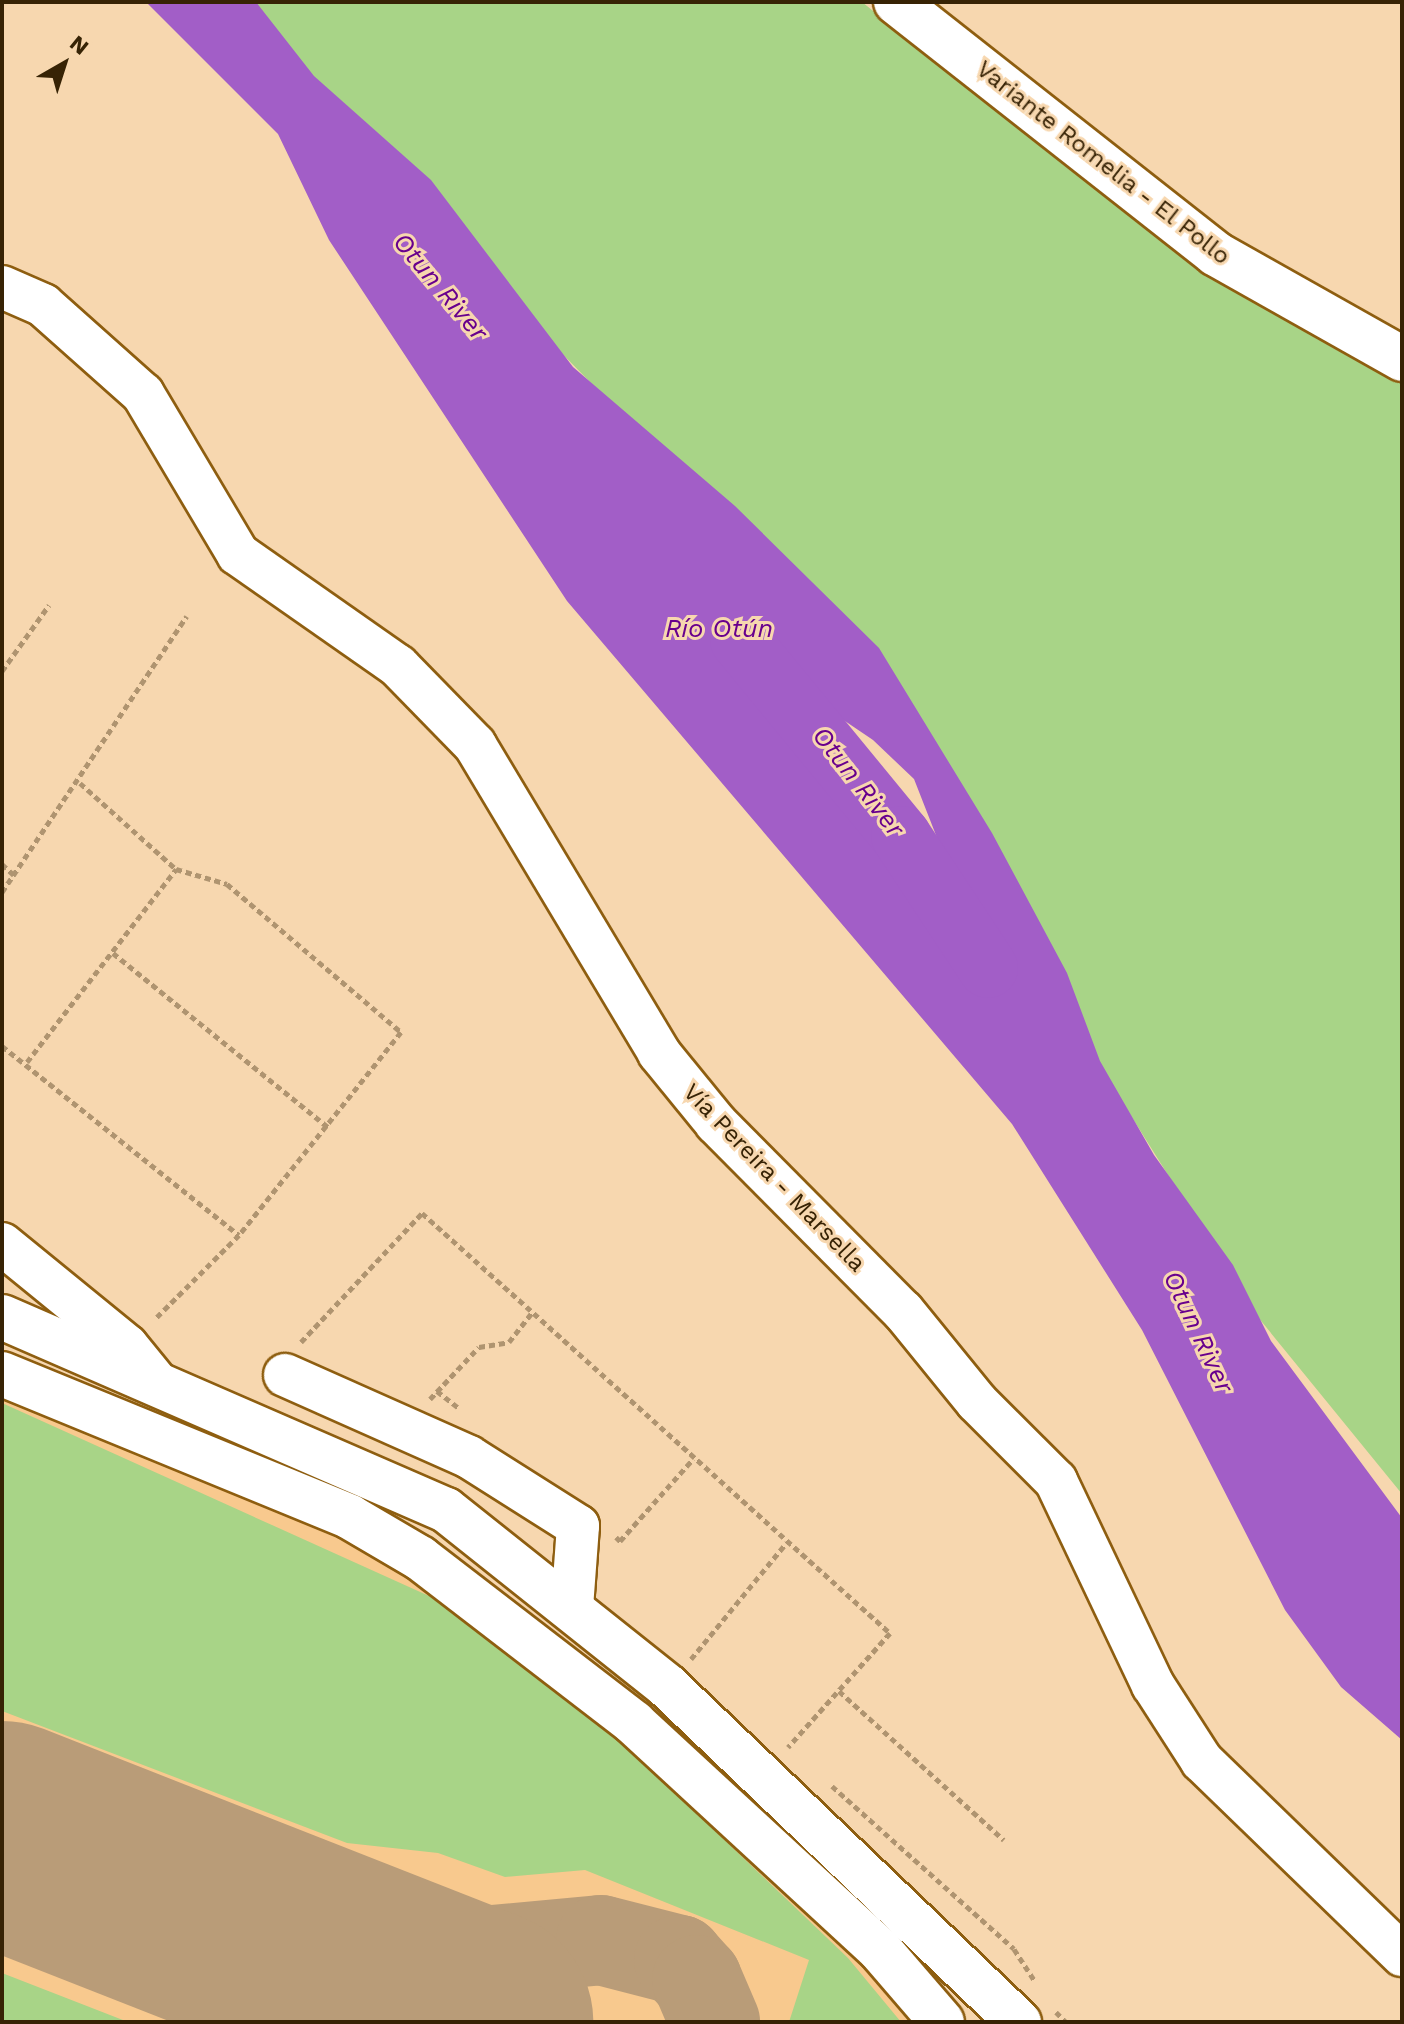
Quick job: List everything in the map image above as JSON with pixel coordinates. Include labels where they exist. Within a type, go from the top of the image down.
[{"type":"main road","name":"Variante Romelia - El Pollo","points":[[896,2],[1216,254],[1402,359]]},
{"type":"main road","points":[[2,1317],[446,1510],[572,1607],[667,1686],[1019,2022]]},
{"type":"main road","points":[[2,1374],[350,1517],[420,1558],[634,1723],[880,1950],[942,2022]]},
{"type":"street","name":"Vía Pereira - Marsella","points":[[2,287],[43,305],[143,394],[238,554],[398,666],[475,745],[659,1053],[716,1123],[903,1311],[977,1402],[1056,1481],[1153,1685],[1202,1761],[1402,1955]]},
{"type":"street","points":[[2,1244],[127,1346],[158,1384]]},
{"type":"street","points":[[290,1362],[469,1457],[578,1526],[572,1607]]},
{"type":"path","points":[[2,671],[49,605]]},
{"type":"path","points":[[2,892],[80,783],[187,616]]},
{"type":"path","points":[[80,783],[176,869],[227,884],[401,1032],[329,1128],[239,1235],[127,1346]]},
{"type":"path","points":[[2,864],[14,875]]},
{"type":"path","points":[[27,1062],[176,869]]},
{"type":"path","points":[[113,953],[329,1128]]},
{"type":"path","points":[[2,1046],[27,1062],[239,1235]]},
{"type":"path","points":[[290,1362],[422,1213],[890,1633],[788,1747]]},
{"type":"path","points":[[437,1391],[479,1347],[509,1342],[532,1313]]},
{"type":"path","points":[[620,1541],[693,1459]]},
{"type":"path","points":[[689,1661],[787,1542]]},
{"type":"path","points":[[839,1691],[1004,1840]]},
{"type":"shaded area","points":[[2,1374],[420,1558],[942,2022],[2,2022]]},
{"type":"green space","points":[[252,2],[862,2],[1018,128],[1402,368],[1402,1494],[1253,1311],[840,650],[680,495],[590,382],[420,209]]},
{"type":"green space","points":[[2,1403],[449,1605],[572,1694],[848,1958],[901,2022],[789,2022],[809,1960],[585,1870],[505,1877],[438,1853],[347,1843],[2,1711]]},
{"type":"green space","points":[[2,1973],[128,2022],[2,2022]]},
{"type":"water","name":"Río Otún","points":[[146,2],[256,2],[314,76],[431,180],[573,367],[735,506],[879,648],[992,833],[1067,973],[1100,1061],[1154,1155],[1233,1265],[1271,1341],[1402,1518],[1402,1740],[1341,1687],[1285,1610],[1142,1330],[1012,1124],[567,601],[329,240],[278,134]],"holes":[[[808,696],[873,740],[914,779],[950,871],[944,898],[830,795],[793,749],[781,710]]]},
{"type":"waterway","name":"Otun River","points":[[740,640],[901,836],[988,968]]},
{"type":"taxiway","points":[[339,1964],[601,1940],[679,1960],[697,1980],[715,2022]]},
{"type":"runway","points":[[2,1834],[480,2022]]}]
